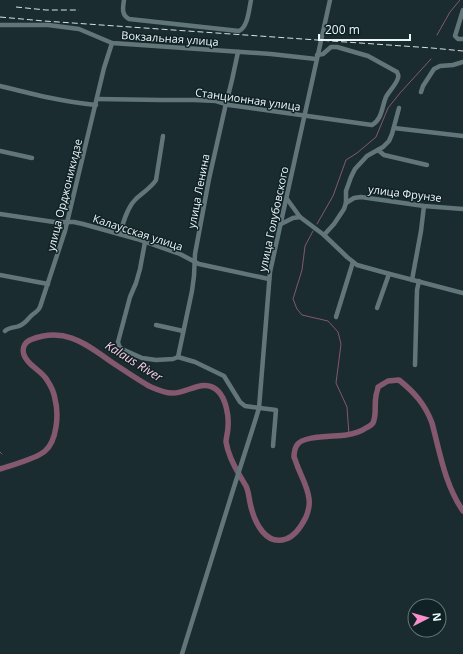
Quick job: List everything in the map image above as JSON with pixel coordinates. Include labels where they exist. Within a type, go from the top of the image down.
[{"type":"street","name":"Вокзальная улица","points":[[124,0],[123,14],[126,18],[239,31],[243,29],[245,25],[251,0]]},
{"type":"street","name":"улица Голубовского","points":[[182,654],[259,408],[269,279],[330,0]]},
{"type":"street","points":[[463,10],[456,36],[458,39],[463,39]]},
{"type":"street","name":"Вокзальная улица","points":[[0,25],[48,25],[78,29],[112,43],[317,57]]},
{"type":"street","name":"улица Орджоникидзе","points":[[4,331],[18,327],[39,310],[68,222],[104,68],[112,43]]},
{"type":"street","name":"Станционная улица","points":[[97,99],[195,100],[372,125],[376,123],[386,96],[398,78],[397,72],[368,56],[337,47],[331,47],[324,54],[317,57]]},
{"type":"street","name":"улица Ленина","points":[[178,357],[194,276],[194,261],[209,179],[238,52]]},
{"type":"street","points":[[421,92],[423,86],[434,69],[440,66],[463,62]]},
{"type":"street","points":[[0,86],[45,97],[96,105]]},
{"type":"street","points":[[324,235],[340,216],[346,203],[346,191],[355,169],[367,156],[383,147],[389,141],[399,108]]},
{"type":"street","points":[[394,128],[463,136]]},
{"type":"street","points":[[120,234],[132,204],[154,184],[156,180],[163,136]]},
{"type":"street","points":[[0,150],[32,158]]},
{"type":"street","points":[[378,150],[384,155],[427,165]]},
{"type":"street","points":[[346,191],[354,198]]},
{"type":"street","name":"улица Фрунзе","points":[[346,203],[354,198],[364,197],[424,206],[463,209]]},
{"type":"street","points":[[287,199],[300,217],[324,235],[353,262],[361,266],[389,274],[463,293]]},
{"type":"street","points":[[412,280],[424,206]]},
{"type":"street","name":"Калаусская улица","points":[[0,214],[54,222],[74,222],[83,224],[145,242],[180,254],[203,265],[269,279]]},
{"type":"street","points":[[281,224],[293,218],[300,217]]},
{"type":"street","points":[[145,242],[140,270],[130,297],[118,344],[122,349],[142,358],[156,360],[173,359],[178,357],[195,362],[224,376],[242,405],[276,410],[273,446]]},
{"type":"street","points":[[336,317],[353,262]]},
{"type":"street","points":[[377,308],[389,274]]},
{"type":"street","points":[[0,275],[48,284]]},
{"type":"street","points":[[415,365],[417,290],[419,281]]},
{"type":"street","points":[[156,325],[183,331]]},
{"type":"waterway","points":[[437,35],[450,12],[460,0]]},
{"type":"waterway","points":[[317,224],[333,196],[346,160],[376,137],[388,108],[431,59]]},
{"type":"waterway","points":[[313,231],[305,246],[302,270],[293,299],[297,309],[302,315],[328,321],[338,332],[341,344],[336,383],[347,407],[349,435]]},
{"type":"waterway","name":"Kalaus River","points":[[0,469],[36,457],[45,451],[52,441],[57,419],[54,394],[50,385],[41,373],[26,359],[23,351],[24,346],[28,341],[43,336],[54,335],[74,339],[94,349],[140,381],[160,391],[178,393],[201,386],[213,387],[218,391],[223,398],[227,413],[228,429],[226,442],[230,455],[247,488],[255,520],[262,532],[273,539],[279,540],[289,538],[298,530],[308,511],[309,501],[307,490],[294,457],[297,445],[300,442],[312,438],[341,436],[354,433],[371,425],[375,416],[375,399],[378,387],[388,381],[399,380],[410,389],[426,410],[432,423],[447,480],[463,511]]},
{"type":"railway","points":[[16,7],[46,10],[79,10]]},
{"type":"railway","points":[[0,17],[463,51]]}]
